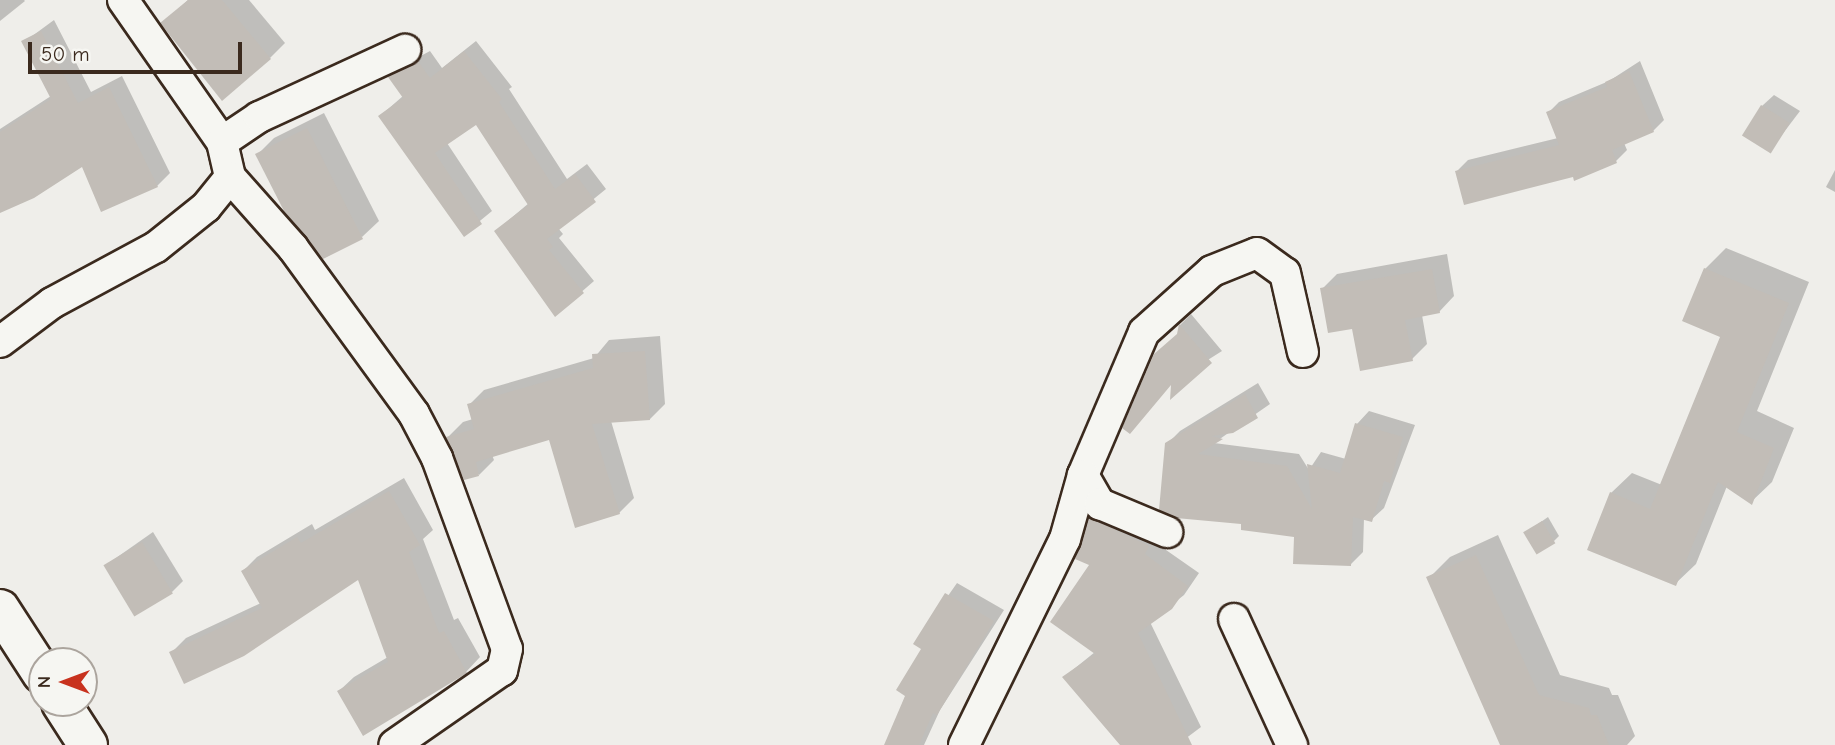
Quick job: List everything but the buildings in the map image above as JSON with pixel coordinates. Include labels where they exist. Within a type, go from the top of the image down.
[{"type":"street","points":[[122,0],[222,142],[230,177],[293,248],[414,414],[437,458],[507,649],[502,670],[394,745]]},
{"type":"street","points":[[222,142],[259,117],[405,50]]},
{"type":"street","points":[[0,342],[52,303],[156,247],[206,208],[230,177]]},
{"type":"street","points":[[964,745],[1065,539],[1083,475],[1144,332],[1212,271],[1257,253],[1285,273],[1303,352]]},
{"type":"street","points":[[1083,475],[1100,504],[1167,533]]},
{"type":"street","points":[[0,609],[28,652]]},
{"type":"street","points":[[1234,619],[1292,745]]},
{"type":"street","points":[[70,717],[88,745]]}]
